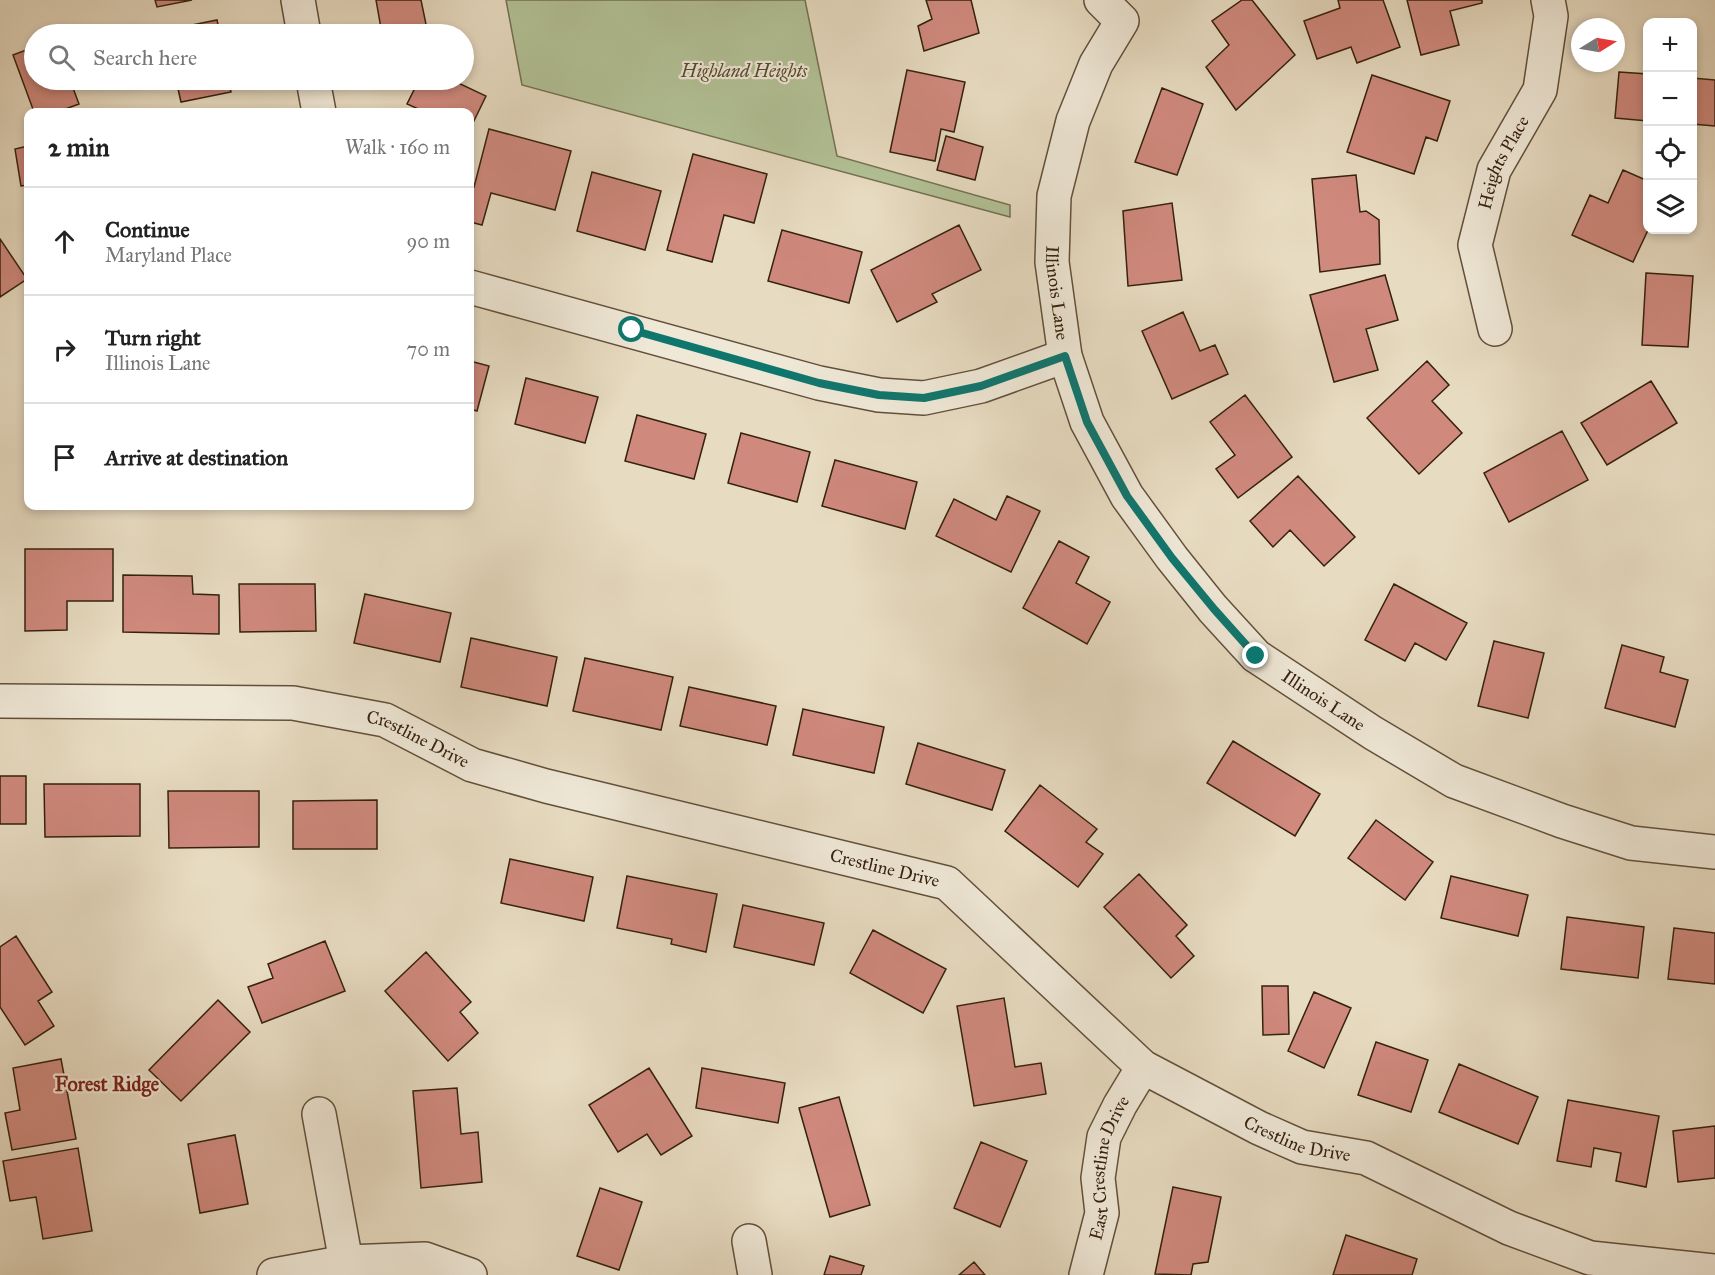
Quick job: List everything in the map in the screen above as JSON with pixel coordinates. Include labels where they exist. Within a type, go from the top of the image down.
[{"type":"street","points":[[298,0],[302,24]]},
{"type":"street","name":"Heights Place","points":[[1495,329],[1475,245],[1494,170],[1540,90],[1551,16],[1548,0]]},
{"type":"street","name":"Illinois Lane","points":[[1120,7],[1073,121],[1054,196],[1053,262],[1065,356],[1087,422],[1127,496],[1186,575],[1256,656],[1373,733],[1454,781],[1562,821],[1631,843],[1715,852]]},
{"type":"street","points":[[315,90],[318,108]]},
{"type":"street","points":[[474,288],[819,383],[879,395],[924,398],[981,386],[1065,356]]},
{"type":"street","name":"Crestline Drive","points":[[0,701],[293,703],[386,720],[472,765],[535,783],[947,884],[1143,1067],[1259,1128],[1302,1147],[1366,1158],[1509,1228],[1590,1258],[1715,1271]]},
{"type":"street","name":"East Crestline Drive","points":[[1086,1275],[1102,1213],[1098,1178],[1104,1137],[1143,1067]]},
{"type":"street","points":[[319,1114],[346,1262]]},
{"type":"street","points":[[749,1241],[755,1275]]},
{"type":"street","points":[[274,1275],[346,1262],[425,1259],[470,1275]]},
{"type":"green space","name":"Highland Heights","points":[[506,0],[805,0],[837,156],[1010,205],[1010,217],[522,85]]},
{"type":"building","points":[[155,0],[192,0],[157,7]]},
{"type":"building","points":[[376,0],[421,0],[426,24],[380,24]]},
{"type":"building","points":[[926,0],[971,0],[979,33],[924,51],[918,26],[932,19]]},
{"type":"building","points":[[1242,0],[1252,0],[1295,55],[1236,110],[1206,67],[1229,45],[1212,21]]},
{"type":"building","points":[[1338,0],[1383,0],[1400,47],[1357,63],[1351,47],[1317,59],[1304,21],[1340,8]]},
{"type":"building","points":[[1407,0],[1482,0],[1482,3],[1450,11],[1459,45],[1421,55]]},
{"type":"building","points":[[217,20],[218,24],[197,24]]},
{"type":"building","points":[[24,51],[24,85],[13,55]]},
{"type":"building","points":[[907,70],[965,82],[954,132],[941,129],[935,161],[890,152]]},
{"type":"building","points":[[1619,72],[1643,74],[1643,121],[1615,118]]},
{"type":"building","points":[[1372,75],[1450,101],[1437,141],[1426,137],[1414,174],[1347,152]]},
{"type":"building","points":[[1697,78],[1715,80],[1715,126],[1697,124]]},
{"type":"building","points":[[1162,88],[1203,104],[1177,175],[1135,162]]},
{"type":"building","points":[[26,90],[74,90],[79,104],[68,108],[33,108]]},
{"type":"building","points":[[178,90],[230,90],[231,92],[181,102]]},
{"type":"building","points":[[414,90],[473,90],[486,96],[474,121],[474,108],[416,108],[407,104]]},
{"type":"building","points":[[489,129],[571,151],[555,210],[491,193],[482,225],[474,223],[474,187]]},
{"type":"building","points":[[946,136],[983,147],[975,180],[937,170]]},
{"type":"building","points":[[24,147],[24,186],[21,186],[15,149]]},
{"type":"building","points":[[693,154],[767,174],[754,223],[724,215],[712,262],[667,250]]},
{"type":"building","points":[[1623,170],[1643,179],[1643,234],[1646,234],[1633,262],[1572,235],[1590,195],[1608,203]]},
{"type":"building","points":[[592,172],[661,191],[645,250],[577,231]]},
{"type":"building","points":[[1356,175],[1360,212],[1366,211],[1379,220],[1380,264],[1320,272],[1312,179]]},
{"type":"building","points":[[1172,203],[1182,280],[1128,286],[1123,211]]},
{"type":"building","points":[[959,225],[981,270],[932,294],[937,302],[897,322],[871,270]]},
{"type":"building","points":[[782,230],[862,252],[849,303],[768,281]]},
{"type":"building","points":[[0,239],[24,275],[24,281],[0,297]]},
{"type":"building","points":[[1646,273],[1693,276],[1688,347],[1642,345]]},
{"type":"building","points":[[1385,275],[1398,320],[1366,329],[1378,370],[1334,382],[1310,295]]},
{"type":"building","points":[[1183,312],[1200,351],[1215,345],[1228,374],[1172,399],[1142,331]]},
{"type":"building","points":[[1427,361],[1449,385],[1432,401],[1462,433],[1419,474],[1367,418]]},
{"type":"building","points":[[474,362],[489,366],[477,411],[474,410]]},
{"type":"building","points":[[526,378],[598,397],[585,443],[515,424]]},
{"type":"building","points":[[1651,381],[1677,423],[1607,465],[1581,423]]},
{"type":"building","points":[[1245,395],[1292,457],[1238,498],[1216,469],[1235,455],[1210,422]]},
{"type":"building","points":[[637,415],[706,434],[694,479],[625,461]]},
{"type":"building","points":[[1562,431],[1588,480],[1509,522],[1484,473]]},
{"type":"building","points":[[741,433],[810,452],[797,502],[728,483]]},
{"type":"building","points":[[835,460],[917,482],[905,529],[822,506]]},
{"type":"building","points":[[1298,476],[1355,537],[1324,566],[1290,530],[1273,547],[1250,521]]},
{"type":"building","points":[[1007,496],[1040,511],[1011,572],[936,536],[954,499],[996,520]]},
{"type":"building","points":[[1059,541],[1089,557],[1076,583],[1110,602],[1087,644],[1023,608]]},
{"type":"building","points":[[25,549],[113,549],[113,601],[67,601],[67,630],[25,631]]},
{"type":"building","points":[[123,575],[192,576],[193,594],[219,595],[219,634],[123,632]]},
{"type":"building","points":[[239,584],[315,584],[316,631],[240,632]]},
{"type":"building","points":[[1394,584],[1467,623],[1446,660],[1415,643],[1405,661],[1365,640]]},
{"type":"building","points":[[365,594],[451,613],[440,662],[354,643]]},
{"type":"building","points":[[471,638],[557,657],[547,706],[461,687]]},
{"type":"building","points":[[1494,641],[1544,653],[1528,718],[1478,706]]},
{"type":"building","points":[[1622,645],[1664,657],[1660,672],[1688,680],[1675,727],[1605,708]]},
{"type":"building","points":[[585,658],[673,677],[661,730],[573,711]]},
{"type":"building","points":[[689,687],[776,706],[767,745],[680,726]]},
{"type":"building","points":[[803,709],[884,727],[874,773],[793,755]]},
{"type":"building","points":[[1233,741],[1320,794],[1295,836],[1207,783]]},
{"type":"building","points":[[918,743],[1005,770],[992,810],[906,784]]},
{"type":"building","points":[[0,776],[26,776],[26,824],[0,824]]},
{"type":"building","points":[[44,784],[140,784],[140,836],[45,837]]},
{"type":"building","points":[[1040,785],[1097,829],[1086,842],[1103,854],[1078,887],[1005,831]]},
{"type":"building","points":[[168,791],[259,791],[259,847],[169,848]]},
{"type":"building","points":[[377,800],[377,849],[293,849],[293,801]]},
{"type":"building","points":[[1376,820],[1433,862],[1405,900],[1348,858]]},
{"type":"building","points":[[510,859],[593,877],[584,921],[501,903]]},
{"type":"building","points":[[1139,874],[1187,925],[1176,936],[1194,956],[1171,978],[1104,907]]},
{"type":"building","points":[[627,876],[717,894],[706,952],[671,944],[672,939],[617,928]]},
{"type":"building","points":[[1451,876],[1528,895],[1518,936],[1441,918]]},
{"type":"building","points":[[743,905],[824,923],[814,965],[734,947]]},
{"type":"building","points":[[1567,917],[1644,927],[1638,978],[1561,969]]},
{"type":"building","points":[[1674,928],[1715,933],[1715,984],[1668,979]]},
{"type":"building","points":[[873,930],[946,969],[923,1013],[850,973]]},
{"type":"building","points":[[16,936],[52,992],[38,1001],[54,1026],[25,1045],[0,1007],[0,947]]},
{"type":"building","points":[[325,941],[345,991],[262,1023],[248,987],[273,978],[268,964]]},
{"type":"building","points":[[426,952],[471,1002],[460,1012],[478,1033],[448,1061],[385,991]]},
{"type":"building","points":[[1262,986],[1288,986],[1289,1034],[1263,1035]]},
{"type":"building","points":[[1314,992],[1351,1008],[1324,1068],[1288,1051]]},
{"type":"building","points":[[1004,998],[1015,1067],[1041,1063],[1046,1094],[974,1106],[957,1006]]},
{"type":"building","points":[[218,1000],[250,1032],[181,1101],[149,1070]]},
{"type":"building","points":[[1376,1042],[1428,1060],[1411,1112],[1358,1095]]},
{"type":"building","points":[[61,1059],[76,1139],[12,1150],[5,1113],[20,1110],[13,1068]]},
{"type":"building","points":[[1459,1064],[1538,1097],[1518,1144],[1439,1112]]},
{"type":"building","points":[[649,1068],[692,1136],[661,1155],[647,1134],[618,1152],[589,1105]]},
{"type":"building","points":[[702,1068],[785,1083],[778,1123],[696,1108]]},
{"type":"building","points":[[457,1088],[461,1134],[478,1132],[482,1182],[421,1188],[413,1091]]},
{"type":"building","points":[[839,1097],[870,1205],[830,1217],[799,1108]]},
{"type":"building","points":[[1568,1100],[1659,1116],[1646,1187],[1616,1181],[1621,1153],[1594,1148],[1591,1167],[1557,1161]]},
{"type":"building","points":[[1715,1126],[1715,1178],[1678,1182],[1673,1131]]},
{"type":"building","points":[[235,1135],[248,1204],[200,1213],[188,1144]]},
{"type":"building","points":[[981,1142],[1027,1161],[1000,1227],[954,1208]]},
{"type":"building","points":[[78,1148],[92,1231],[43,1239],[36,1197],[10,1201],[3,1161]]},
{"type":"building","points":[[1173,1187],[1221,1197],[1208,1262],[1193,1264],[1191,1275],[1155,1274]]},
{"type":"building","points":[[600,1188],[642,1202],[619,1270],[577,1256]]},
{"type":"building","points":[[1346,1235],[1417,1259],[1412,1275],[1333,1275]]},
{"type":"building","points":[[830,1256],[864,1266],[861,1275],[824,1275]]},
{"type":"building","points":[[974,1262],[985,1275],[959,1275]]},
{"type":"district","name":"Forest Ridge","points":[[107,1084]]},
{"type":"route","points":[[632,330],[819,383],[879,395],[924,398],[981,386],[1065,356],[1087,422],[1127,496],[1172,558],[1256,656]]}]
